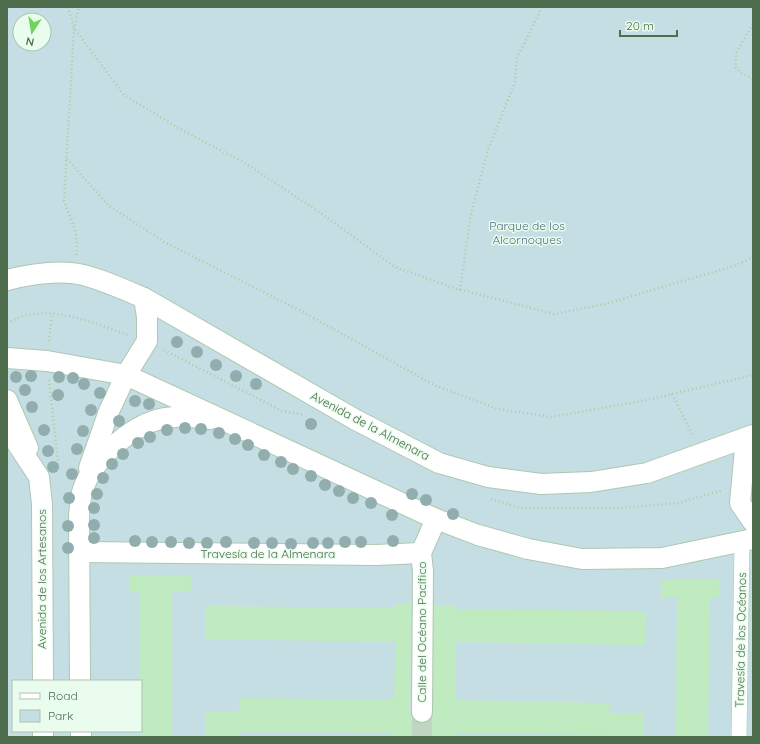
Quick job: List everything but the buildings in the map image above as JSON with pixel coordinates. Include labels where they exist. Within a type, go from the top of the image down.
[{"type":"street","name":"Avenida de la Almenara","points":[[7,280],[27,275],[72,273],[118,287],[144,298],[356,420],[439,463],[481,475],[541,484],[591,482],[647,473],[749,437]]},
{"type":"street","points":[[80,680],[79,516],[83,489],[109,410],[126,375],[147,341],[147,317],[144,298]]},
{"type":"street","points":[[7,358],[48,361],[126,375],[436,519],[485,537],[528,548],[582,559],[662,558],[748,541]]},
{"type":"street","name":"Avenida de los Artesanos","points":[[7,400],[39,477],[42,504],[43,680]]},
{"type":"street","points":[[83,489],[98,463],[114,445],[142,426],[160,419],[193,416],[229,422]]},
{"type":"street","name":"Avenida de los Artesanos","points":[[7,432],[12,436],[39,477]]},
{"type":"street","points":[[749,437],[740,503],[753,522]]},
{"type":"street","points":[[421,553],[436,519]]},
{"type":"street","name":"Travesía de los Océanos","points":[[739,737],[748,541]]},
{"type":"street","name":"Travesía de la Almenara","points":[[79,552],[376,555],[421,553]]},
{"type":"street","name":"Calle del Océano Pacífico","points":[[421,553],[423,571],[422,712]]},
{"type":"path","points":[[68,7],[74,28],[124,95],[180,129],[246,163],[322,214],[395,267],[460,290],[554,314],[605,304],[734,266],[753,257]]},
{"type":"path","points":[[72,273],[78,244],[75,228],[64,201],[74,28],[80,7]]},
{"type":"path","points":[[460,290],[471,214],[488,150],[514,82],[517,58],[542,7]]},
{"type":"path","points":[[753,24],[737,51],[734,67],[741,73],[753,79]]},
{"type":"path","points":[[67,159],[108,205],[164,242],[301,310],[436,386],[498,410],[551,417],[672,394],[753,375]]},
{"type":"path","points":[[672,394],[692,437],[700,433],[706,453]]},
{"type":"green space","name":"Parque de los Alcornoques","points":[[7,7],[753,7],[753,737],[7,737]]},
{"type":"tunnel","points":[[422,712],[422,737]]}]
